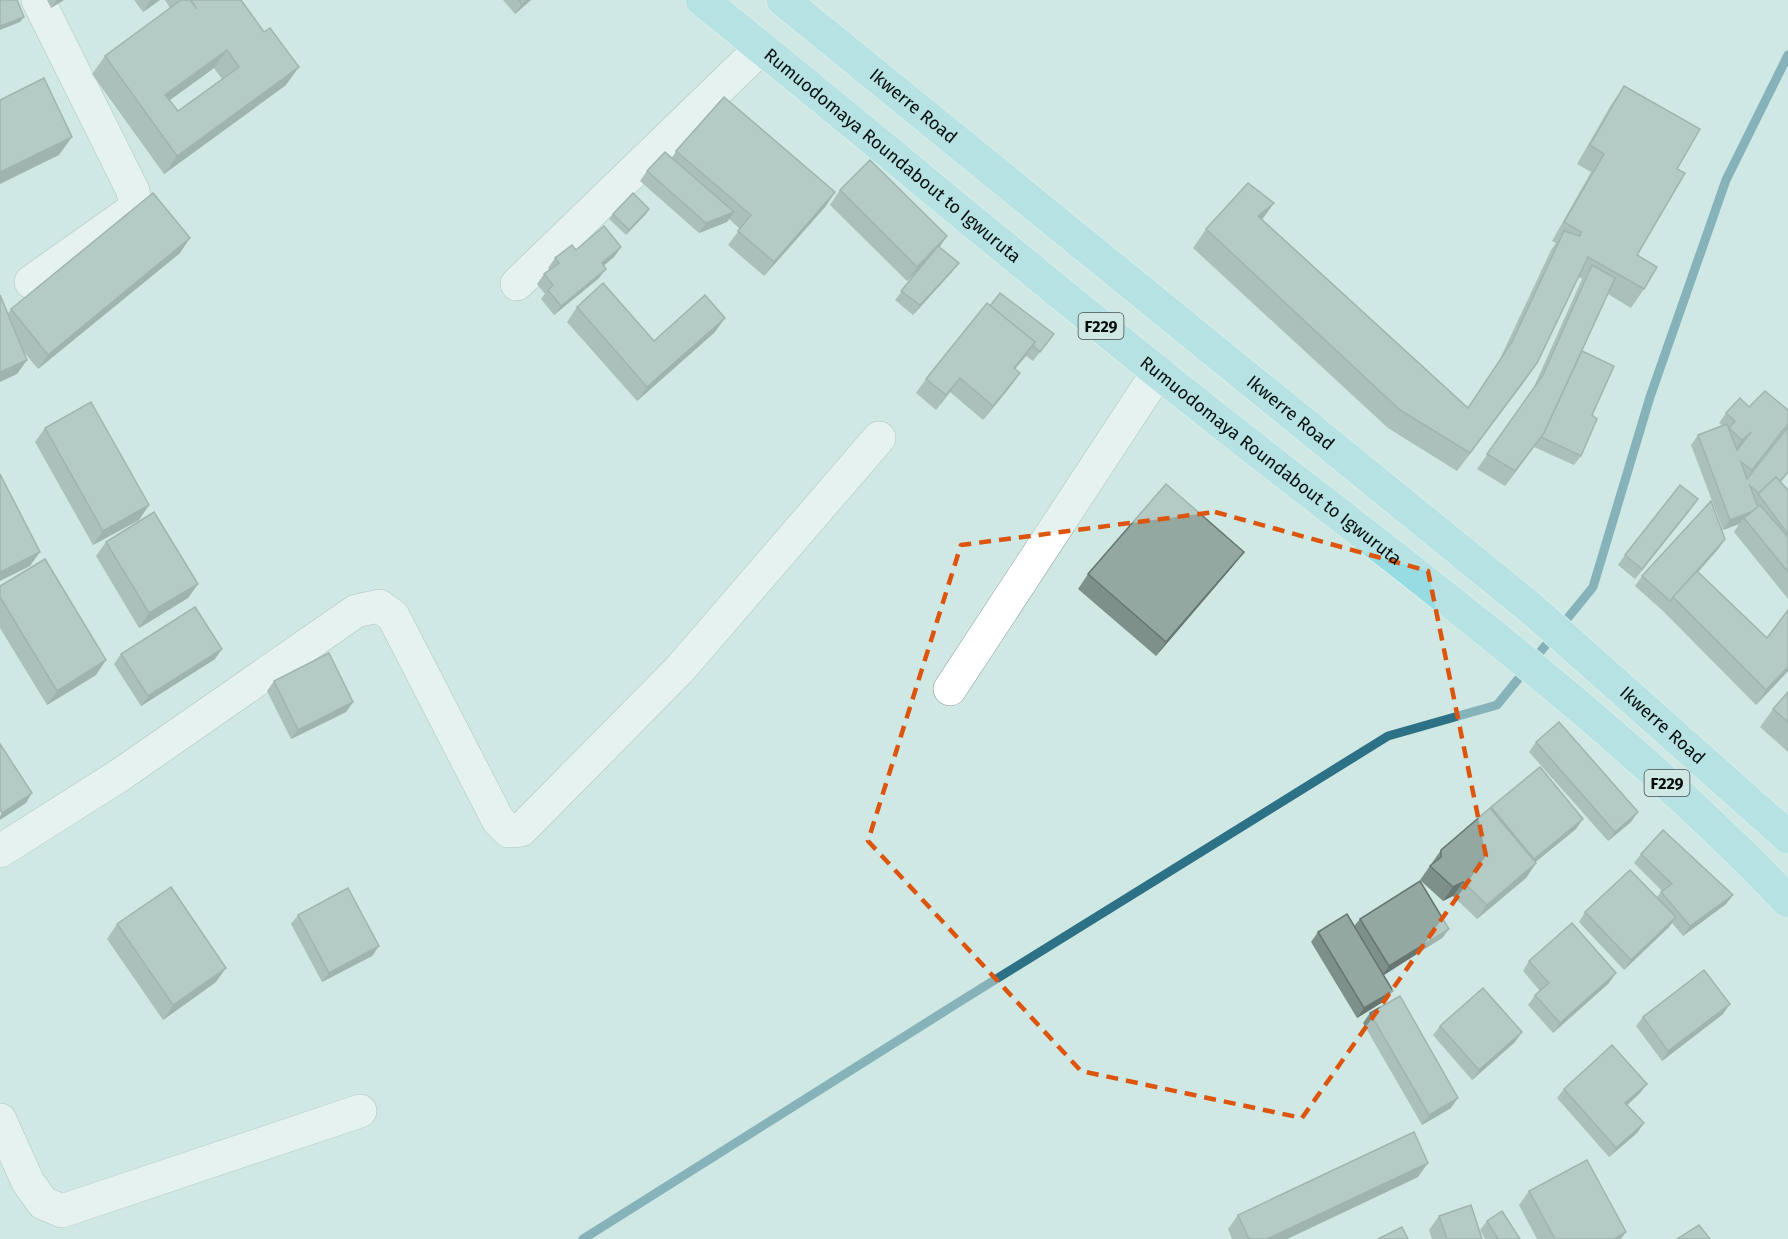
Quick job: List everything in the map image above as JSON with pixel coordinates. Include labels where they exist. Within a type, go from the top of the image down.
[{"type":"main road","name":"Rumuodomaya Roundabout to Igwuruta","points":[[702,0],[1158,372],[1506,646],[1591,716],[1689,803],[1788,901]]},
{"type":"main road","name":"Ikwerre Road","points":[[783,0],[1533,610],[1788,837]]},
{"type":"street","points":[[31,282],[130,212],[135,203],[134,191],[38,0]]},
{"type":"street","points":[[517,284],[761,48]]},
{"type":"street","points":[[950,689],[1158,372]]},
{"type":"street","points":[[0,851],[120,775],[356,611],[380,606],[393,616],[498,820],[509,831],[521,830],[680,669],[879,438]]},
{"type":"street","points":[[0,1120],[28,1182],[43,1203],[62,1211],[360,1111]]},
{"type":"highlighted area","points":[[1215,512],[1428,571],[1486,856],[1302,1118],[1081,1071],[868,841],[961,545]]},
{"type":"building","points":[[0,0],[17,0],[24,17],[0,26]]},
{"type":"building","points":[[181,0],[190,0],[197,9],[191,0],[241,0],[264,32],[270,28],[299,67],[177,156],[105,56]],"holes":[[[227,50],[239,67],[178,111],[165,95]]]},
{"type":"building","points":[[44,78],[72,137],[0,172],[0,100]]},
{"type":"building","points":[[1624,86],[1700,129],[1677,169],[1685,173],[1637,255],[1657,267],[1644,289],[1588,257],[1537,363],[1470,453],[1400,410],[1206,229],[1248,183],[1274,203],[1258,216],[1468,408],[1512,342],[1564,231],[1580,236],[1581,232],[1564,222],[1604,154],[1590,145]]},
{"type":"building","points":[[724,97],[835,192],[774,262],[738,231],[751,215],[676,151]]},
{"type":"building","points":[[665,152],[734,212],[706,223],[647,171]]},
{"type":"building","points":[[870,160],[947,236],[917,267],[840,190]]},
{"type":"building","points":[[153,193],[190,238],[48,355],[11,309]]},
{"type":"building","points":[[633,193],[649,209],[629,230],[613,214]]},
{"type":"building","points":[[604,226],[621,247],[602,263],[606,269],[561,306],[548,290],[553,285],[544,274],[559,263],[555,258],[572,245],[576,250]]},
{"type":"building","points":[[938,246],[959,263],[920,305],[901,291]]},
{"type":"building","points":[[1592,265],[1615,278],[1544,433],[1515,471],[1487,454],[1543,375]]},
{"type":"building","points":[[603,283],[654,341],[705,295],[725,318],[647,387],[577,307]]},
{"type":"building","points":[[1000,293],[1054,334],[1040,352],[1033,346],[1035,342],[990,306]]},
{"type":"building","points":[[0,295],[27,360],[0,372]]},
{"type":"building","points":[[987,303],[1035,342],[1014,368],[1020,373],[993,406],[960,378],[946,395],[926,379]]},
{"type":"building","points":[[1582,351],[1614,366],[1592,415],[1597,419],[1581,456],[1541,437]]},
{"type":"building","points":[[1765,391],[1788,410],[1788,424],[1752,470],[1741,462],[1747,479],[1788,427],[1788,472],[1780,481],[1776,477],[1759,493],[1750,486],[1758,507],[1730,520],[1698,435],[1727,424],[1737,450],[1751,432],[1742,440],[1729,428],[1735,421],[1726,413],[1740,398],[1749,407]]},
{"type":"building","points":[[91,402],[149,505],[103,531],[45,428]]},
{"type":"building","points":[[0,474],[40,552],[0,572]]},
{"type":"building","points":[[1776,477],[1788,490],[1788,534],[1758,494]]},
{"type":"building","points":[[1166,484],[1244,552],[1166,642],[1088,574]]},
{"type":"building","points":[[1680,485],[1698,499],[1642,569],[1625,555]]},
{"type":"building","points":[[1711,501],[1725,539],[1670,601],[1642,576]]},
{"type":"building","points":[[1760,505],[1788,537],[1788,572],[1744,518]]},
{"type":"building","points":[[154,512],[198,584],[149,613],[106,542]]},
{"type":"building","points":[[45,559],[106,660],[57,691],[0,597],[0,586]]},
{"type":"building","points":[[1697,571],[1767,638],[1788,610],[1788,667],[1766,690],[1673,597]]},
{"type":"building","points":[[195,607],[222,649],[148,696],[121,654]]},
{"type":"building","points":[[329,653],[353,702],[298,730],[274,681]]},
{"type":"building","points":[[1788,692],[1788,722],[1773,709]]},
{"type":"building","points":[[1559,722],[1638,812],[1615,832],[1536,742]]},
{"type":"building","points":[[0,744],[32,793],[2,813],[0,809]]},
{"type":"building","points":[[1540,767],[1583,819],[1534,859],[1491,807]]},
{"type":"building","points":[[1490,808],[1536,863],[1487,905],[1463,882],[1453,887],[1430,866],[1441,857],[1441,850]]},
{"type":"building","points":[[1663,830],[1733,895],[1690,926],[1661,892],[1672,884],[1641,854]]},
{"type":"building","points":[[1630,870],[1676,917],[1631,960],[1585,912]]},
{"type":"building","points":[[1420,881],[1449,929],[1389,966],[1360,919]]},
{"type":"building","points":[[171,887],[226,968],[173,1005],[117,924]]},
{"type":"building","points":[[348,888],[379,946],[329,973],[298,915]]},
{"type":"building","points":[[1347,914],[1393,991],[1364,1008],[1318,932]]},
{"type":"building","points":[[1572,923],[1616,973],[1560,1023],[1535,995],[1549,983],[1529,961]]},
{"type":"building","points":[[1704,970],[1730,1004],[1668,1051],[1643,1017]]},
{"type":"building","points":[[1483,988],[1522,1032],[1479,1070],[1440,1026]]},
{"type":"building","points":[[1400,996],[1458,1098],[1429,1115],[1370,1013]]},
{"type":"building","points":[[1612,1045],[1647,1084],[1625,1103],[1644,1123],[1616,1148],[1564,1089]]},
{"type":"building","points":[[1414,1132],[1428,1163],[1267,1239],[1249,1239],[1238,1215]]},
{"type":"building","points":[[1587,1160],[1626,1232],[1614,1239],[1555,1239],[1529,1191]]},
{"type":"building","points":[[1471,1205],[1482,1239],[1447,1239],[1439,1216]]},
{"type":"building","points":[[1502,1211],[1520,1239],[1498,1239],[1487,1221]]},
{"type":"building","points":[[1699,1225],[1710,1239],[1677,1239]]},
{"type":"building","points":[[1402,1227],[1408,1239],[1378,1239]]},
{"type":"waterway","points":[[583,1239],[1388,736],[1497,705],[1593,587],[1650,397],[1726,180],[1788,55]]}]
